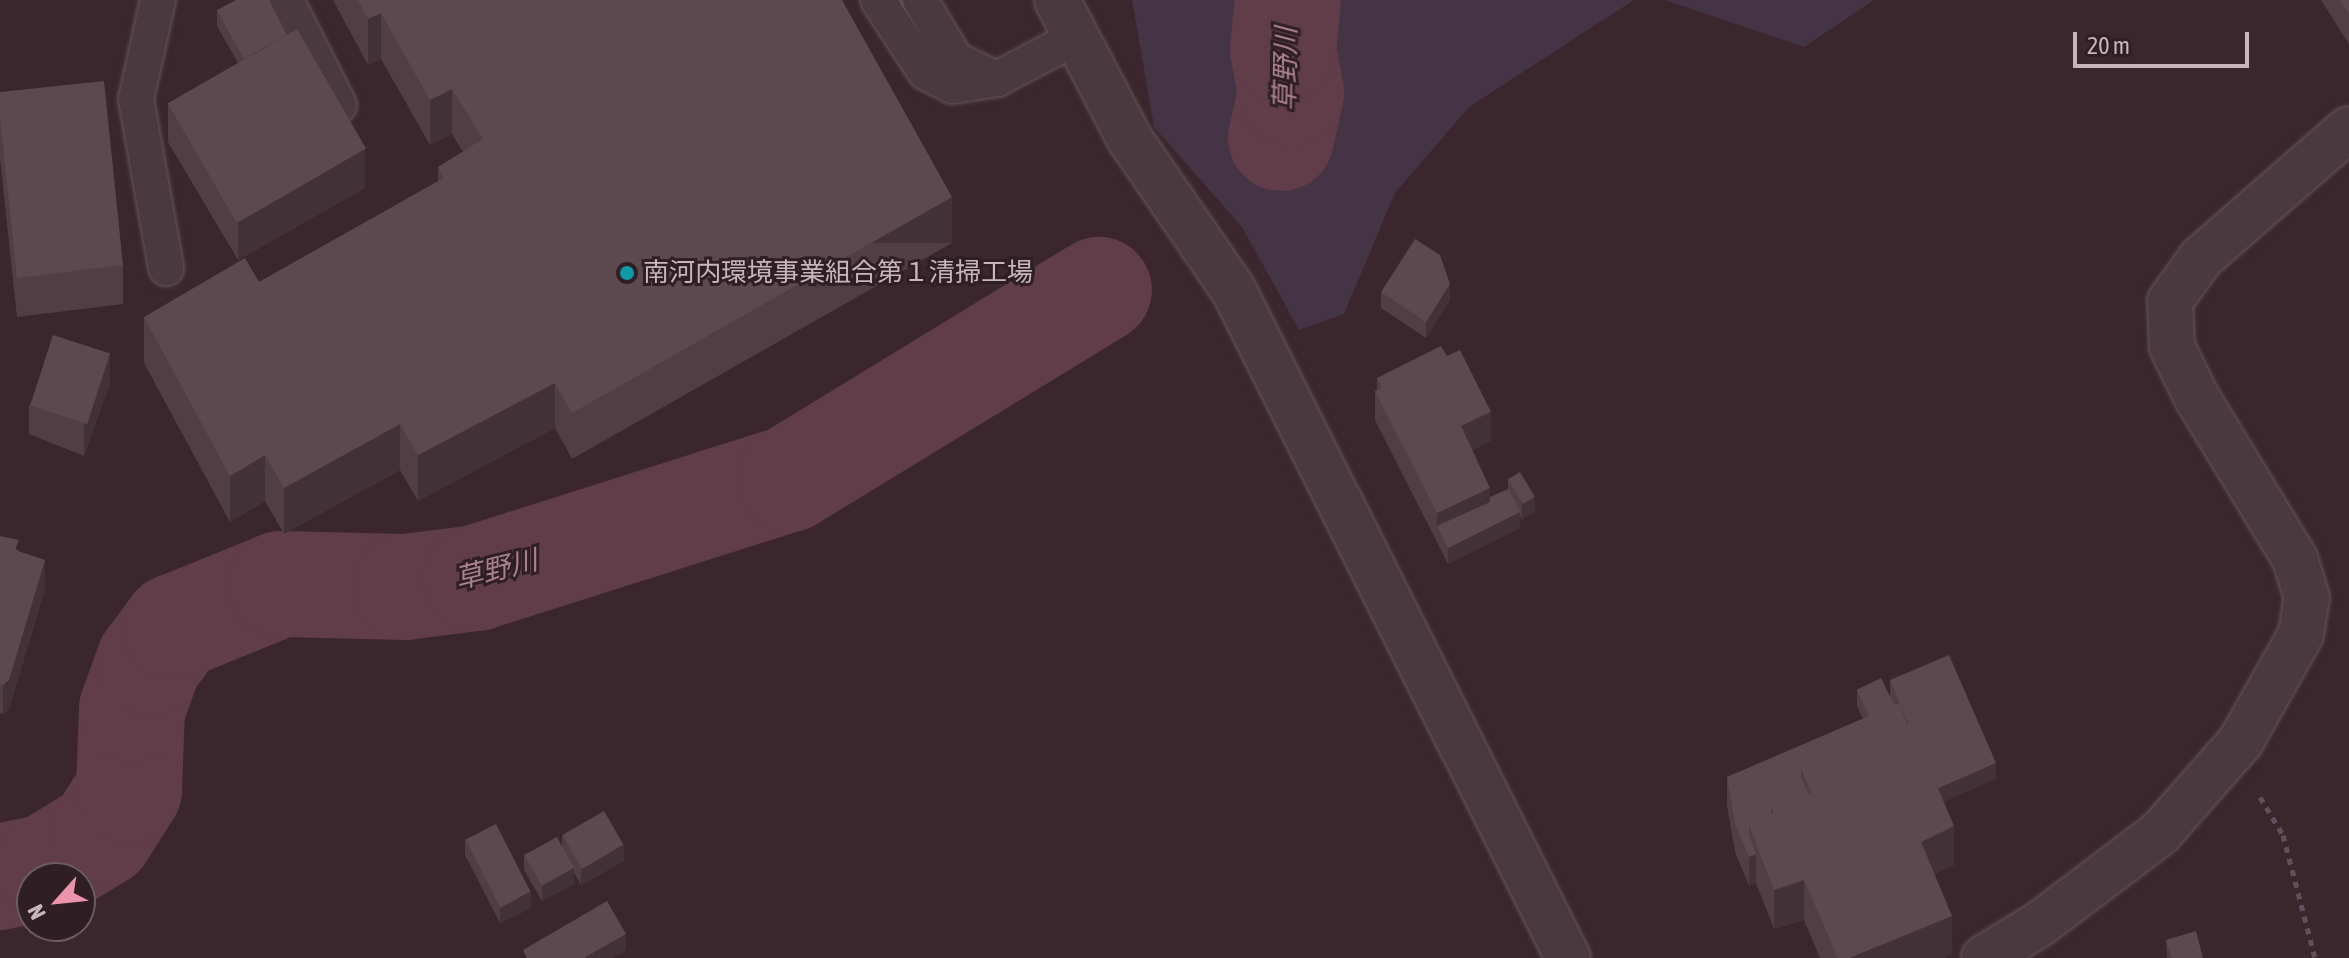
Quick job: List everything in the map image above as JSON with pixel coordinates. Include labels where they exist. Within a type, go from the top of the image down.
[{"type":"street","points":[[1067,19],[1129,138],[1254,328],[1568,958]]},
{"type":"street","points":[[1984,958],[2041,923],[2160,833],[2241,741],[2301,634],[2307,598],[2290,549],[2197,398],[2172,347],[2170,301],[2201,258],[2349,129]]},
{"type":"lane","points":[[158,0],[136,99],[166,268]]},
{"type":"lane","points":[[286,0],[339,105]]},
{"type":"lane","points":[[878,0],[925,72],[953,86],[997,79],[1067,19]]},
{"type":"lane","points":[[920,0],[956,60],[997,79]]},
{"type":"path","points":[[2215,771],[2259,795],[2283,835],[2315,958]]},
{"type":"shaded area","points":[[1132,0],[1634,0],[1469,107],[1395,193],[1344,314],[1299,330],[1242,227],[1154,127]]},
{"type":"shaded area","points":[[1665,0],[1874,0],[1804,47]]},
{"type":"building","points":[[236,0],[269,0],[287,35],[244,59],[217,10]]},
{"type":"building","name":"南河内環境事業組合第１清掃工場","points":[[358,0],[842,0],[952,197],[572,413],[555,383],[418,455],[400,424],[284,488],[265,455],[230,476],[144,317],[245,258],[259,282],[444,178],[438,167],[483,139],[452,89],[430,100],[381,13],[368,19]]},
{"type":"building","points":[[2340,0],[2349,0],[2349,14]]},
{"type":"building","points":[[297,29],[366,149],[237,223],[168,104]]},
{"type":"building","points":[[104,81],[123,265],[17,278],[0,92]]},
{"type":"building","points":[[1415,239],[1440,255],[1450,284],[1426,322],[1381,292]]},
{"type":"building","points":[[53,335],[110,354],[87,424],[30,405]]},
{"type":"building","points":[[1441,346],[1447,356],[1460,350],[1491,412],[1461,426],[1490,488],[1437,513],[1375,391],[1382,388],[1377,378]]},
{"type":"building","points":[[1520,472],[1535,497],[1523,504],[1508,479]]},
{"type":"building","points":[[1509,489],[1520,512],[1448,548],[1437,526],[1490,502],[1490,497]]},
{"type":"building","points":[[0,536],[19,540],[15,550],[45,560],[9,680],[3,685],[0,684]]},
{"type":"building","points":[[1949,655],[1996,763],[1938,788],[1890,680]]},
{"type":"building","points":[[1881,678],[1894,705],[1870,717],[1857,690]]},
{"type":"building","points":[[1899,703],[1907,724],[1801,768],[1801,777],[1809,796],[1786,806],[1784,801],[1771,805],[1771,814],[1749,825],[1756,854],[1749,857],[1735,823],[1727,777]]},
{"type":"building","points":[[1910,723],[1954,826],[1921,842],[1952,916],[1849,958],[1838,958],[1804,880],[1774,890],[1749,825],[1774,813],[1771,805],[1784,801],[1786,806],[1812,794],[1801,768]]},
{"type":"building","points":[[604,811],[624,845],[582,869],[562,835]]},
{"type":"building","points":[[496,824],[531,892],[500,907],[466,839]]},
{"type":"building","points":[[557,837],[574,868],[542,886],[525,855]]},
{"type":"building","points":[[607,901],[626,934],[584,958],[527,958],[523,950]]},
{"type":"building","points":[[2196,931],[2203,958],[2172,958],[2166,940]]},
{"type":"waterway","name":"草野川","points":[[1281,138],[1291,93],[1283,49],[1288,0]]},
{"type":"waterway","name":"草野川","points":[[0,877],[47,867],[101,834],[129,790],[132,709],[149,662],[175,627],[281,584],[405,587],[476,578],[789,479],[1099,290]]},
{"type":"place","name":"南河内環境事業組合第１清掃工場","points":[[627,273]]}]
